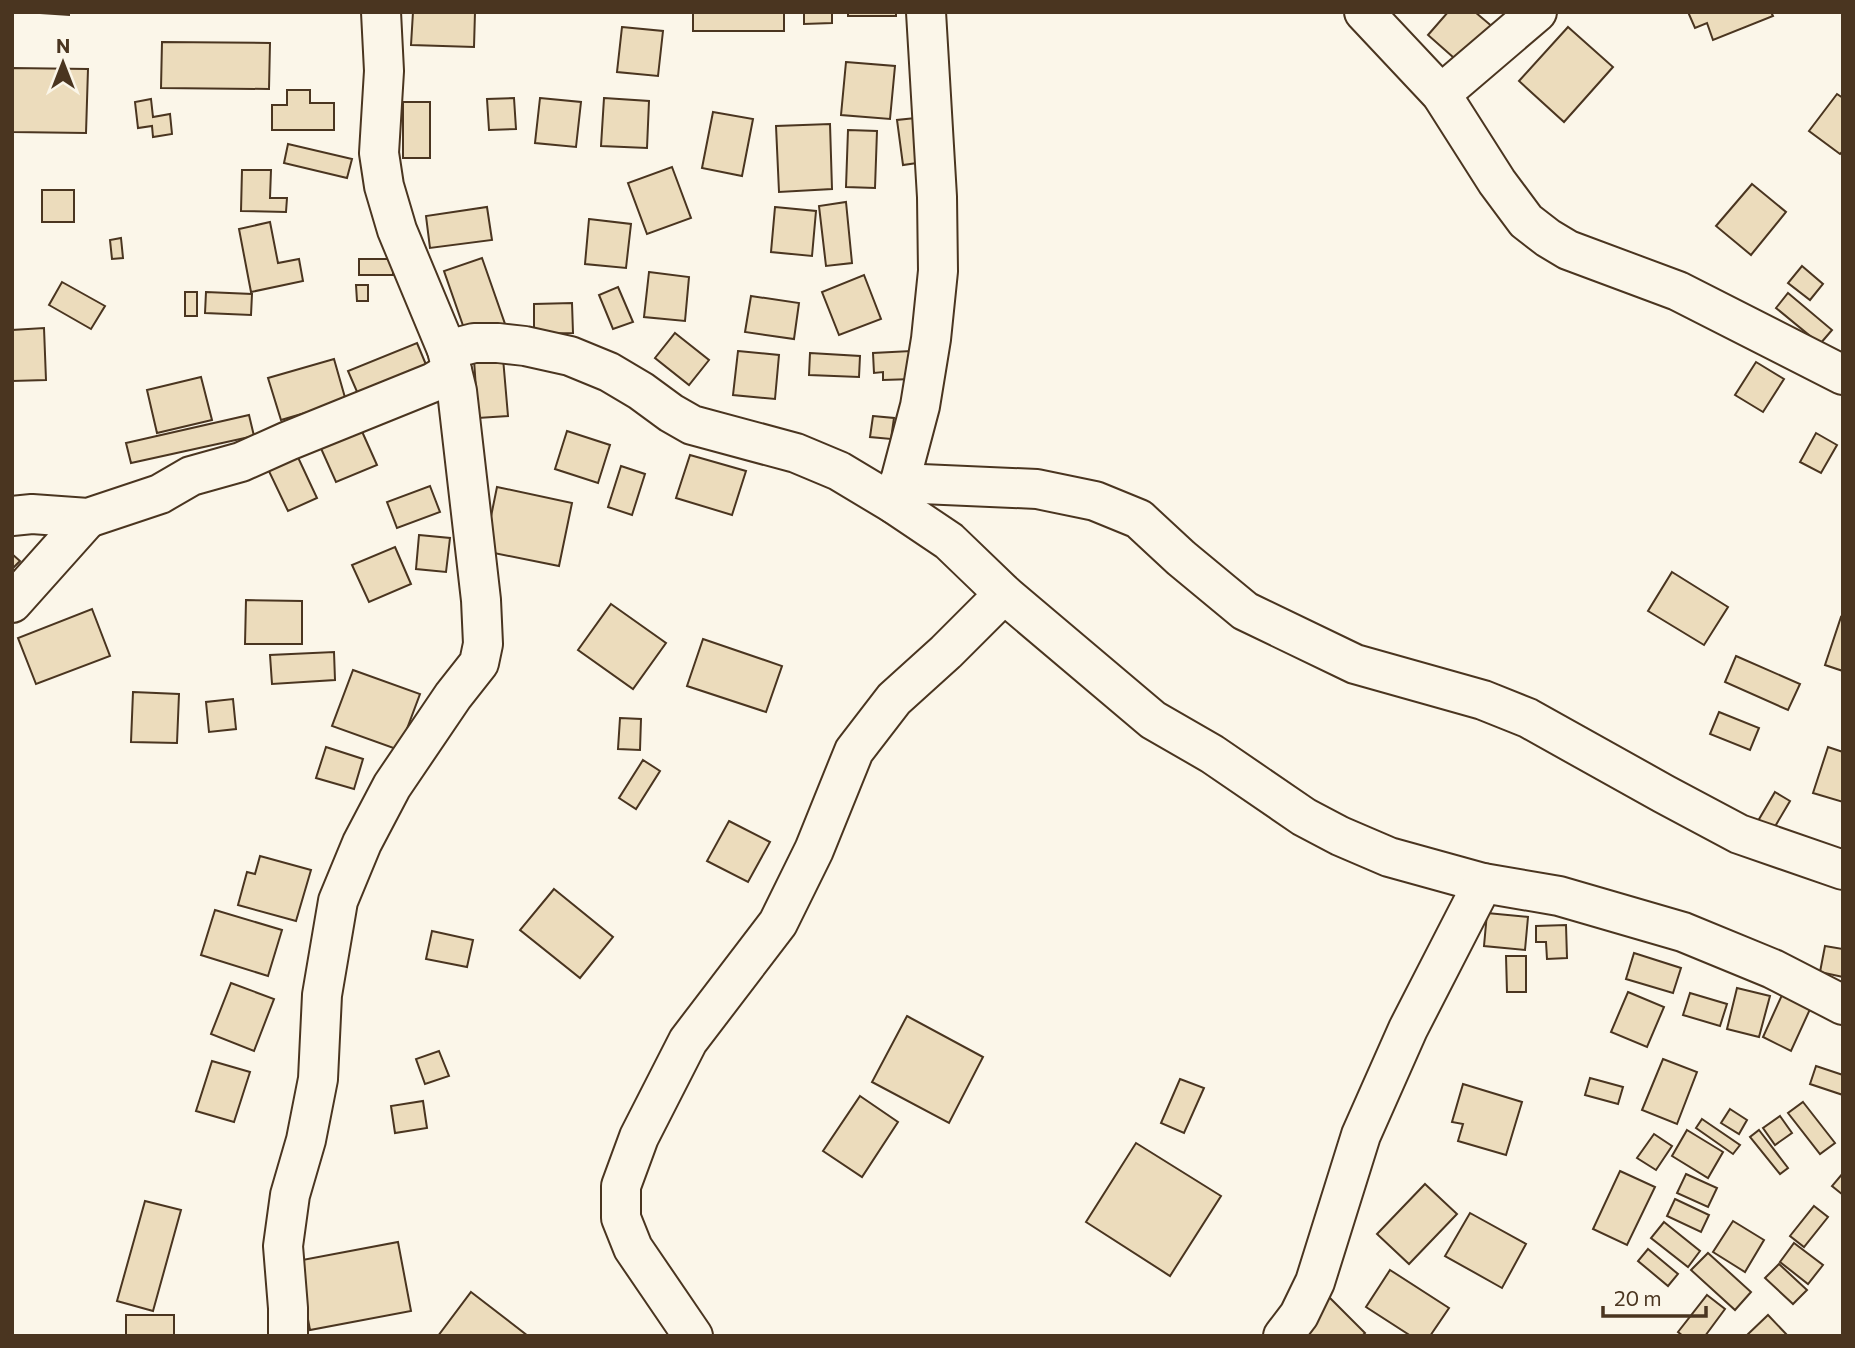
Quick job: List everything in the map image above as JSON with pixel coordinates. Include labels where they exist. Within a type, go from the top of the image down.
[{"type":"street","points":[[288,1336],[283,1246],[290,1195],[306,1140],[318,1079],[322,995],[338,901],[362,843],[392,786],[453,696],[479,663],[483,644],[481,600],[457,391],[449,360],[397,230],[384,186],[379,153],[384,71],[381,12]]},
{"type":"street","points":[[897,494],[920,406],[938,271],[937,197],[926,12]]},
{"type":"street","points":[[1364,12],[1441,94],[1497,182],[1526,221],[1548,239],[1568,250],[1678,291],[1843,375]]},
{"type":"street","points":[[1441,94],[1537,12]]},
{"type":"street","points":[[12,516],[32,514],[88,518],[160,494],[191,476],[241,462],[288,440],[434,382],[449,360],[474,343],[525,346],[570,356],[609,372],[692,425],[796,453],[897,494],[1003,594],[1153,720],[1212,754],[1304,817],[1340,836],[1389,857],[1483,883],[1559,896],[1683,932],[1773,969],[1843,1005]]},
{"type":"street","points":[[897,494],[1037,489],[1095,501],[1139,519],[1245,611],[1355,664],[1483,700],[1528,718],[1739,834],[1843,870]]},
{"type":"street","points":[[12,603],[88,518]]},
{"type":"street","points":[[693,1336],[633,1248],[621,1218],[621,1186],[639,1137],[688,1041],[778,923],[814,850],[854,751],[894,699],[946,652],[1003,594]]},
{"type":"street","points":[[1283,1336],[1299,1315],[1315,1282],[1361,1135],[1408,1030],[1483,883]]},
{"type":"building","points":[[25,12],[69,12],[69,15]]},
{"type":"building","points":[[413,12],[475,12],[474,47],[411,45]]},
{"type":"building","points":[[693,12],[784,12],[784,31],[693,31]]},
{"type":"building","points":[[804,12],[832,12],[832,23],[804,24]]},
{"type":"building","points":[[848,12],[896,12],[896,16],[848,16]]},
{"type":"building","points":[[1448,12],[1475,12],[1494,28],[1462,65],[1428,35]]},
{"type":"building","points":[[1688,12],[1771,12],[1773,16],[1713,40],[1707,23],[1695,28]]},
{"type":"building","points":[[622,27],[663,31],[658,76],[617,72]]},
{"type":"building","points":[[1568,27],[1613,67],[1564,122],[1519,81]]},
{"type":"building","points":[[162,42],[270,43],[269,89],[161,88]]},
{"type":"building","points":[[846,62],[895,66],[890,119],[841,115]]},
{"type":"building","points":[[12,68],[88,69],[86,133],[12,132]]},
{"type":"building","points":[[287,90],[310,90],[310,103],[334,103],[334,130],[272,130],[272,105],[287,105]]},
{"type":"building","points":[[1837,94],[1843,98],[1843,151],[1840,154],[1809,131]]},
{"type":"building","points":[[514,98],[516,129],[489,130],[487,99]]},
{"type":"building","points":[[540,98],[581,102],[576,147],[535,143]]},
{"type":"building","points":[[604,98],[649,101],[647,148],[601,146]]},
{"type":"building","points":[[151,99],[153,117],[170,114],[172,134],[153,137],[152,126],[138,128],[135,102]]},
{"type":"building","points":[[403,102],[430,102],[430,158],[403,158]]},
{"type":"building","points":[[713,112],[753,119],[742,176],[702,168]]},
{"type":"building","points":[[925,117],[931,161],[903,165],[897,120]]},
{"type":"building","points":[[830,124],[832,189],[779,192],[776,126]]},
{"type":"building","points":[[848,130],[877,131],[875,188],[846,187]]},
{"type":"building","points":[[288,144],[352,159],[347,178],[284,163]]},
{"type":"building","points":[[672,167],[691,218],[647,234],[628,183]]},
{"type":"building","points":[[242,170],[271,170],[270,198],[287,198],[286,212],[241,211]]},
{"type":"building","points":[[1752,184],[1786,212],[1751,255],[1716,226]]},
{"type":"building","points":[[42,190],[74,190],[74,222],[42,222]]},
{"type":"building","points":[[846,202],[852,263],[826,266],[819,206]]},
{"type":"building","points":[[487,207],[492,240],[430,248],[426,216]]},
{"type":"building","points":[[775,207],[816,211],[812,256],[771,252]]},
{"type":"building","points":[[589,219],[631,224],[626,268],[585,264]]},
{"type":"building","points":[[270,222],[278,263],[299,259],[303,281],[251,292],[239,229]]},
{"type":"building","points":[[121,238],[123,258],[112,259],[110,240]]},
{"type":"building","points":[[482,258],[505,324],[467,337],[444,271]]},
{"type":"building","points":[[359,259],[393,259],[393,275],[359,275]]},
{"type":"building","points":[[1802,266],[1823,284],[1810,300],[1788,283]]},
{"type":"building","points":[[649,272],[689,277],[685,321],[644,317]]},
{"type":"building","points":[[864,275],[881,319],[839,335],[822,292]]},
{"type":"building","points":[[62,282],[105,306],[91,329],[49,305]]},
{"type":"building","points":[[356,285],[368,285],[368,301],[357,301]]},
{"type":"building","points":[[618,287],[633,322],[613,329],[599,295]]},
{"type":"building","points":[[185,292],[197,292],[197,316],[185,316]]},
{"type":"building","points":[[206,292],[252,294],[251,315],[205,313]]},
{"type":"building","points":[[1788,293],[1832,330],[1820,344],[1776,308]]},
{"type":"building","points":[[751,296],[799,303],[794,339],[745,332]]},
{"type":"building","points":[[572,303],[573,333],[534,334],[534,304]]},
{"type":"building","points":[[44,328],[46,380],[12,381],[12,330]]},
{"type":"building","points":[[675,333],[709,360],[689,385],[655,358]]},
{"type":"building","points":[[417,343],[427,367],[358,394],[348,371]]},
{"type":"building","points":[[738,351],[779,355],[775,399],[733,395]]},
{"type":"building","points":[[911,351],[913,379],[883,380],[883,372],[874,373],[873,353]]},
{"type":"building","points":[[810,353],[860,356],[859,377],[809,375]]},
{"type":"building","points":[[503,358],[508,416],[478,418],[474,360]]},
{"type":"building","points":[[334,359],[346,401],[281,420],[268,378]]},
{"type":"building","points":[[1756,362],[1784,379],[1763,412],[1735,395]]},
{"type":"building","points":[[201,377],[212,420],[157,433],[147,390]]},
{"type":"building","points":[[249,415],[254,436],[131,463],[126,443]]},
{"type":"building","points":[[873,416],[894,418],[891,439],[870,437]]},
{"type":"building","points":[[360,427],[377,465],[336,482],[319,444]]},
{"type":"building","points":[[567,431],[610,445],[598,483],[555,469]]},
{"type":"building","points":[[1816,433],[1837,445],[1821,473],[1800,462]]},
{"type":"building","points":[[295,451],[317,498],[288,511],[266,465]]},
{"type":"building","points":[[690,455],[746,471],[732,515],[676,498]]},
{"type":"building","points":[[621,466],[645,474],[632,515],[608,507]]},
{"type":"building","points":[[430,486],[440,512],[397,528],[387,502]]},
{"type":"building","points":[[497,487],[572,503],[559,566],[484,551]]},
{"type":"building","points":[[419,535],[450,538],[446,572],[416,569]]},
{"type":"building","points":[[395,547],[411,584],[369,602],[352,565]]},
{"type":"building","points":[[12,554],[20,561],[12,569]]},
{"type":"building","points":[[1672,572],[1728,607],[1704,645],[1648,611]]},
{"type":"building","points":[[246,600],[302,601],[302,644],[245,644]]},
{"type":"building","points":[[611,604],[666,643],[633,689],[578,650]]},
{"type":"building","points":[[92,609],[110,656],[36,684],[18,638]]},
{"type":"building","points":[[1841,617],[1843,618],[1843,671],[1825,665]]},
{"type":"building","points":[[703,639],[782,666],[766,712],[687,686]]},
{"type":"building","points":[[334,652],[335,680],[272,684],[270,655]]},
{"type":"building","points":[[1736,656],[1800,684],[1788,710],[1725,682]]},
{"type":"building","points":[[353,670],[420,694],[399,750],[332,726]]},
{"type":"building","points":[[133,692],[179,694],[177,743],[131,742]]},
{"type":"building","points":[[233,699],[236,729],[209,732],[206,702]]},
{"type":"building","points":[[1719,712],[1759,728],[1750,750],[1710,734]]},
{"type":"building","points":[[620,718],[641,719],[640,750],[618,749]]},
{"type":"building","points":[[326,747],[363,759],[354,789],[316,778]]},
{"type":"building","points":[[1828,747],[1843,752],[1843,802],[1813,793]]},
{"type":"building","points":[[643,760],[660,771],[636,809],[619,798]]},
{"type":"building","points":[[1775,792],[1790,801],[1770,835],[1755,826]]},
{"type":"building","points":[[729,821],[770,842],[748,882],[707,861]]},
{"type":"building","points":[[260,856],[311,870],[296,921],[238,905],[247,872],[255,874]]},
{"type":"building","points":[[554,889],[613,937],[580,978],[520,930]]},
{"type":"building","points":[[215,910],[282,930],[268,976],[201,955]]},
{"type":"building","points":[[1487,913],[1528,917],[1525,950],[1484,946]]},
{"type":"building","points":[[1566,925],[1567,958],[1547,959],[1546,942],[1536,942],[1536,926]]},
{"type":"building","points":[[432,931],[473,940],[467,967],[426,959]]},
{"type":"building","points":[[1825,946],[1843,949],[1843,977],[1820,972]]},
{"type":"building","points":[[1634,953],[1681,968],[1673,993],[1626,979]]},
{"type":"building","points":[[1506,956],[1526,956],[1526,992],[1507,992]]},
{"type":"building","points":[[231,983],[274,999],[254,1051],[211,1034]]},
{"type":"building","points":[[1737,988],[1770,996],[1759,1037],[1727,1029]]},
{"type":"building","points":[[1628,992],[1664,1007],[1647,1047],[1611,1032]]},
{"type":"building","points":[[1690,993],[1727,1004],[1720,1026],[1683,1015]]},
{"type":"building","points":[[1782,995],[1811,1007],[1791,1051],[1763,1037]]},
{"type":"building","points":[[907,1016],[983,1057],[949,1123],[872,1082]]},
{"type":"building","points":[[439,1051],[449,1076],[425,1084],[416,1059]]},
{"type":"building","points":[[1663,1059],[1697,1072],[1677,1124],[1642,1110]]},
{"type":"building","points":[[212,1061],[250,1072],[234,1122],[196,1111]]},
{"type":"building","points":[[1816,1066],[1843,1075],[1843,1095],[1810,1084]]},
{"type":"building","points":[[1590,1078],[1623,1087],[1618,1104],[1585,1095]]},
{"type":"building","points":[[1180,1079],[1204,1088],[1184,1133],[1161,1123]]},
{"type":"building","points":[[1463,1084],[1522,1102],[1506,1155],[1458,1141],[1463,1124],[1452,1122]]},
{"type":"building","points":[[860,1096],[898,1122],[862,1177],[823,1151]]},
{"type":"building","points":[[423,1101],[427,1128],[395,1133],[391,1106]]},
{"type":"building","points":[[1803,1102],[1835,1143],[1820,1154],[1788,1113]]},
{"type":"building","points":[[1730,1109],[1747,1120],[1739,1134],[1721,1123]]},
{"type":"building","points":[[1780,1116],[1792,1133],[1775,1145],[1763,1128]]},
{"type":"building","points":[[1702,1119],[1740,1145],[1733,1154],[1696,1128]]},
{"type":"building","points":[[1687,1130],[1723,1152],[1708,1178],[1672,1156]]},
{"type":"building","points":[[1759,1130],[1788,1168],[1780,1174],[1750,1137]]},
{"type":"building","points":[[1654,1134],[1672,1146],[1656,1170],[1637,1158]]},
{"type":"building","points":[[1136,1143],[1221,1196],[1170,1276],[1086,1222]]},
{"type":"building","points":[[1620,1171],[1655,1187],[1627,1245],[1593,1229]]},
{"type":"building","points":[[1843,1173],[1843,1195],[1832,1186]]},
{"type":"building","points":[[1686,1174],[1717,1188],[1708,1207],[1677,1193]]},
{"type":"building","points":[[1425,1184],[1457,1214],[1409,1264],[1377,1234]]},
{"type":"building","points":[[1675,1199],[1709,1215],[1701,1232],[1667,1216]]},
{"type":"building","points":[[145,1201],[181,1210],[153,1311],[117,1301]]},
{"type":"building","points":[[1814,1206],[1828,1217],[1804,1247],[1790,1236]]},
{"type":"building","points":[[1470,1213],[1526,1244],[1502,1288],[1445,1256]]},
{"type":"building","points":[[1733,1221],[1764,1240],[1745,1272],[1713,1252]]},
{"type":"building","points":[[1664,1222],[1700,1251],[1688,1267],[1651,1238]]},
{"type":"building","points":[[398,1242],[411,1311],[310,1330],[297,1261]]},
{"type":"building","points":[[1794,1243],[1823,1265],[1808,1284],[1780,1262]]},
{"type":"building","points":[[1648,1249],[1678,1274],[1668,1286],[1638,1261]]},
{"type":"building","points":[[1708,1253],[1751,1292],[1735,1310],[1691,1270]]},
{"type":"building","points":[[1779,1264],[1807,1290],[1793,1304],[1765,1278]]},
{"type":"building","points":[[1390,1270],[1449,1308],[1430,1336],[1411,1336],[1366,1307]]},
{"type":"building","points":[[471,1292],[528,1336],[438,1336]]},
{"type":"building","points":[[1707,1295],[1725,1309],[1705,1336],[1683,1336],[1678,1332]]},
{"type":"building","points":[[1328,1296],[1365,1333],[1362,1336],[1288,1336]]},
{"type":"building","points":[[126,1315],[174,1315],[174,1336],[126,1336]]},
{"type":"building","points":[[1768,1315],[1788,1336],[1746,1336]]}]
